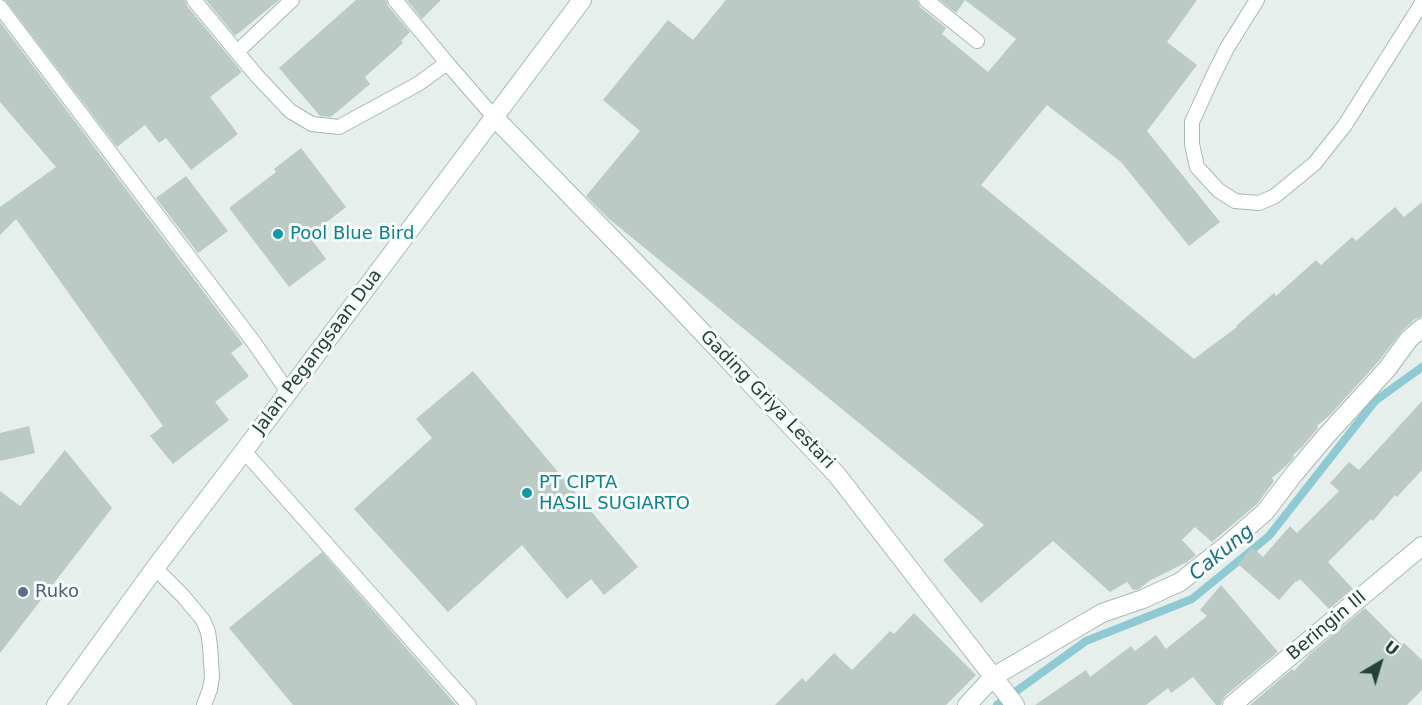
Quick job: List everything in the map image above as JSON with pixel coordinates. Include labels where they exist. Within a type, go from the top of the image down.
[{"type":"street","name":"Jalan Pegangsaan Dua","points":[[56,705],[155,568],[582,0]]},
{"type":"street","name":"Gading Griya Lestari","points":[[494,117],[837,475],[1012,703]]},
{"type":"street","points":[[967,705],[994,679],[1102,614],[1143,599],[1179,582],[1227,545],[1265,512],[1326,436],[1387,369],[1409,339],[1422,328]]},
{"type":"street","name":"Beringin III","points":[[1240,703],[1422,546]]},
{"type":"lane","points":[[194,0],[256,76],[290,111],[312,124],[339,127],[418,84],[447,63]]},
{"type":"lane","points":[[237,52],[292,0]]},
{"type":"lane","points":[[395,0],[494,117]]},
{"type":"lane","points":[[927,0],[977,41]]},
{"type":"lane","points":[[1257,0],[1227,48],[1192,122],[1192,144],[1197,167],[1218,190],[1235,201],[1259,203],[1275,196],[1315,163],[1345,125],[1422,3]]},
{"type":"lane","points":[[0,7],[248,335],[288,392]]},
{"type":"lane","points":[[244,451],[469,705]]},
{"type":"lane","points":[[155,568],[203,620],[208,632],[212,677],[204,705]]},
{"type":"building","points":[[5,0],[185,0],[187,6],[242,72],[210,97],[238,134],[191,170],[166,138],[159,143],[145,125],[117,147]]},
{"type":"building","points":[[206,0],[279,0],[235,36]]},
{"type":"building","points":[[356,0],[386,0],[388,6],[410,32],[401,41],[403,43],[365,77],[370,84],[331,117],[320,116],[279,68]]},
{"type":"building","points":[[407,0],[441,0],[422,19]]},
{"type":"building","points":[[726,0],[917,0],[920,7],[946,28],[942,34],[988,72],[1016,39],[965,0],[1197,0],[1167,42],[1197,65],[1147,131],[1220,222],[1189,246],[1121,162],[1047,105],[981,185],[1194,359],[1237,327],[1274,293],[1276,296],[1316,260],[1321,265],[1352,237],[1356,241],[1395,207],[1404,217],[1422,202],[1422,317],[1415,319],[1402,331],[1378,362],[1331,414],[1317,426],[1318,428],[1293,455],[1294,457],[1272,478],[1274,481],[1257,504],[1212,542],[1195,527],[1182,540],[1196,555],[1187,562],[1149,581],[1139,589],[1133,590],[1127,582],[1110,592],[1053,541],[981,603],[943,560],[984,525],[608,218],[586,196],[640,131],[603,100],[668,20],[693,40]]},
{"type":"building","points":[[940,0],[965,0],[956,13]]},
{"type":"building","points":[[0,22],[243,344],[231,353],[249,376],[215,402],[229,420],[173,464],[150,436],[163,426],[16,219],[0,235],[0,207],[56,167],[0,102]]},
{"type":"building","points":[[301,148],[346,207],[309,236],[326,259],[289,287],[229,208],[276,172],[274,169]]},
{"type":"building","points":[[186,176],[228,231],[198,253],[156,198]]},
{"type":"building","points":[[473,371],[638,567],[604,595],[591,579],[567,599],[522,545],[448,612],[354,509],[432,438],[416,419]]},
{"type":"building","points":[[1422,401],[1422,470],[1397,497],[1395,495],[1373,521],[1371,519],[1328,562],[1353,589],[1329,609],[1300,579],[1279,600],[1238,564],[1252,547],[1263,557],[1290,526],[1297,533],[1339,491],[1330,483],[1349,462],[1359,470]]},
{"type":"building","points":[[29,426],[35,453],[0,461],[0,433]]},
{"type":"building","name":"Ruko","points":[[65,450],[112,508],[0,653],[0,491],[20,506]]},
{"type":"building","points":[[322,552],[456,705],[293,705],[229,628]]},
{"type":"building","points":[[1221,585],[1278,652],[1225,696],[1221,705],[1216,705],[1193,677],[1171,693],[1168,688],[1146,705],[1035,705],[1086,670],[1090,677],[1131,646],[1135,651],[1156,635],[1166,649],[1207,616],[1200,610]]},
{"type":"building","points":[[1365,608],[1402,645],[1404,643],[1422,660],[1422,690],[1407,705],[1250,705],[1292,669],[1294,671],[1310,654]]},
{"type":"building","points":[[914,613],[976,675],[946,705],[775,705],[802,678],[806,682],[834,653],[852,670],[890,631],[894,634]]},
{"type":"waterway","name":"Cakung","points":[[997,705],[1086,641],[1192,599],[1269,536],[1375,401],[1422,367]]},
{"type":"place","name":"Pool Blue Bird","points":[[278,234]]},
{"type":"place","name":"PT CIPTA HASIL SUGIARTO","points":[[527,493]]},
{"type":"place","name":"Ruko","points":[[23,592]]}]
